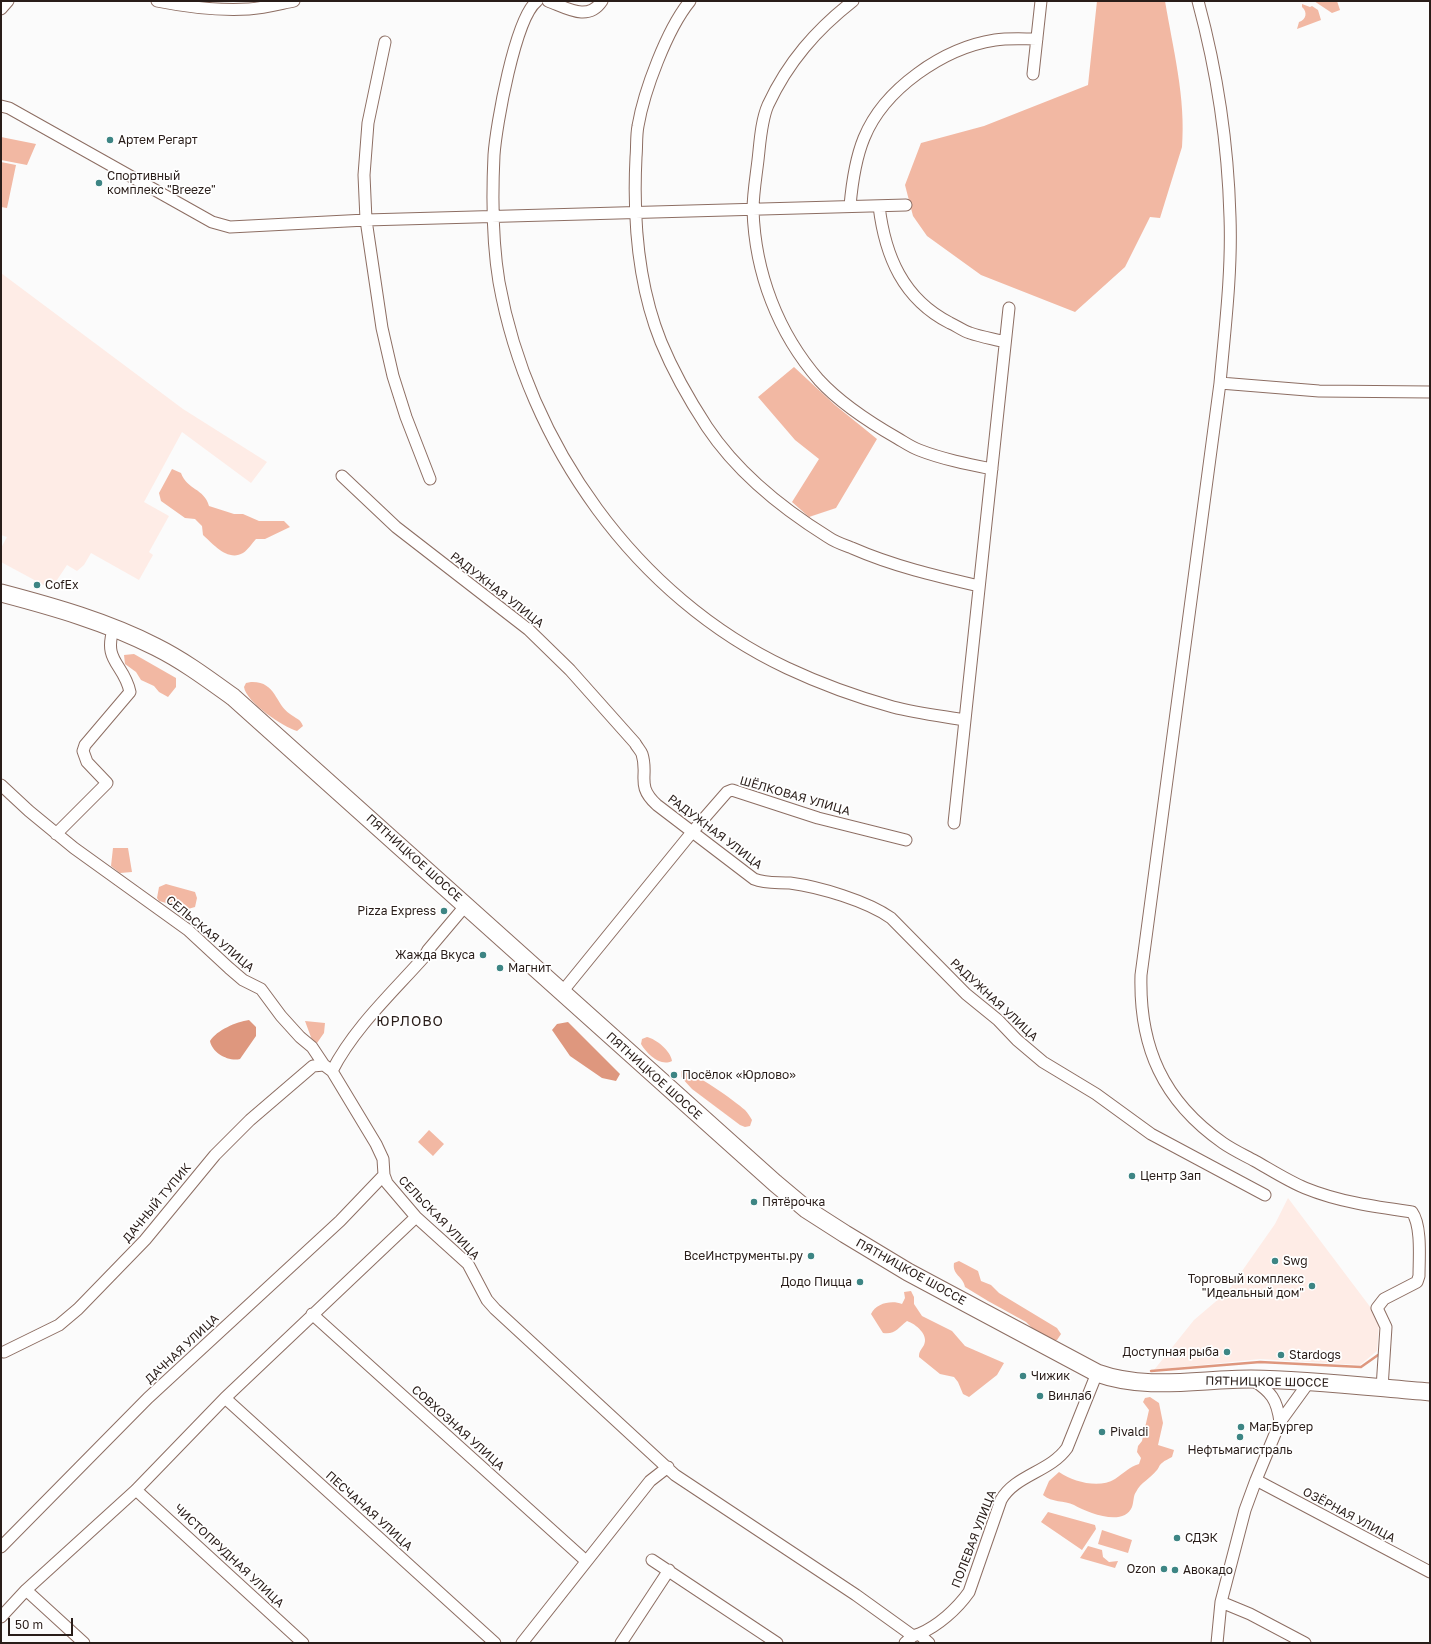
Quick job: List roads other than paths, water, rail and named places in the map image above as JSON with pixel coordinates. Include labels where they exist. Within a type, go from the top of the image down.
[{"type":"main road","name":"ПЯТНИЦКОЕ ШОССЕ","points":[[1,593],[52,607],[114,627],[157,647],[186,664],[233,697],[466,905],[709,1126],[806,1209],[908,1272],[1097,1373],[1124,1381],[1138,1383],[1252,1379],[1430,1392]]},
{"type":"street","points":[[1,8],[8,1]]},
{"type":"street","points":[[157,1],[185,7],[250,9],[294,1]]},
{"type":"street","points":[[537,1],[534,3],[524,21],[502,100],[495,142],[493,217],[499,281],[511,335],[534,398],[553,441],[571,471],[608,523],[648,569],[692,610],[739,641],[786,667],[843,692],[894,707],[965,720]]},
{"type":"street","points":[[548,1],[579,13],[588,13],[602,1]]},
{"type":"street","points":[[690,1],[664,48],[648,87],[638,127],[636,213],[640,256],[648,300],[661,341],[681,382],[708,428],[737,463],[777,502],[829,538],[875,558],[924,573],[979,586]]},
{"type":"street","points":[[853,1],[830,18],[803,46],[783,77],[768,106],[760,142],[753,209],[757,250],[766,286],[779,319],[794,347],[820,380],[849,407],[917,450],[992,469]]},
{"type":"street","points":[[1033,74],[1041,1]]},
{"type":"street","points":[[1198,1],[1209,42],[1224,133],[1230,217],[1228,294],[1220,383],[1141,975],[1140,1002],[1145,1036],[1152,1059],[1165,1084],[1196,1122],[1224,1144],[1305,1188],[1337,1199],[1412,1212],[1415,1216],[1418,1227],[1419,1276],[1417,1282],[1384,1299],[1378,1308],[1386,1327],[1382,1388]]},
{"type":"street","points":[[850,206],[855,164],[864,137],[883,108],[908,81],[935,61],[966,47],[996,40],[1037,39]]},
{"type":"street","points":[[385,42],[368,123],[364,175],[366,220],[382,328],[393,376],[406,417],[430,479]]},
{"type":"street","points":[[1,106],[9,108],[212,222],[230,227],[366,220],[906,205]]},
{"type":"street","points":[[879,206],[888,252],[901,278],[917,300],[940,318],[968,333],[1005,342]]},
{"type":"street","points":[[954,823],[1009,308]]},
{"type":"street","points":[[1220,383],[1319,391],[1430,392]]},
{"type":"street","name":"РАДУЖНАЯ УЛИЦА","points":[[342,476],[396,527],[529,630],[570,670],[642,754],[645,789],[650,798],[754,880],[763,883],[789,883],[817,889],[878,909],[891,918],[966,994],[998,1020],[1017,1040],[1042,1062],[1096,1094],[1151,1134],[1265,1194]]},
{"type":"street","points":[[56,834],[107,783],[87,762],[82,751],[85,744],[130,692],[128,684],[110,652],[110,641],[114,627]]},
{"type":"street","name":"СЕЛЬСКАЯ УЛИЦА","points":[[1,785],[56,834],[188,930],[228,968],[243,980],[261,989],[300,1037],[312,1047],[328,1068],[376,1144],[383,1159],[386,1183],[416,1217],[468,1264],[487,1300],[668,1467]]},
{"type":"street","name":"ШЁЛКОВАЯ УЛИЦА","points":[[562,992],[724,794],[732,790],[818,818],[906,840]]},
{"type":"street","points":[[328,1068],[424,957],[428,950],[466,905]]},
{"type":"street","name":"ДАЧНЫЙ ТУПИК","points":[[4,1352],[59,1325],[78,1309],[145,1240],[220,1150],[250,1120],[313,1066],[328,1068]]},
{"type":"street","name":"ДАЧНАЯ УЛИЦА","points":[[1,1547],[148,1398],[340,1221],[384,1175]]},
{"type":"street","points":[[1,1617],[26,1590],[136,1490],[225,1398],[312,1314],[416,1217]]},
{"type":"street","name":"СОВХОЗНАЯ УЛИЦА","points":[[312,1314],[586,1561]]},
{"type":"street","name":"ПОЛЕВАЯ УЛИЦА","points":[[912,1638],[929,1630],[962,1602],[968,1592],[1005,1492],[1015,1484],[1052,1464],[1061,1457],[1067,1448],[1097,1373]]},
{"type":"street","points":[[1252,1379],[1270,1393],[1278,1408],[1280,1422]]},
{"type":"street","points":[[1217,1643],[1221,1602],[1245,1510],[1280,1422],[1309,1382]]},
{"type":"street","name":"ПЕСЧАНАЯ УЛИЦА","points":[[225,1398],[495,1643]]},
{"type":"street","points":[[522,1643],[650,1481],[668,1467],[675,1475],[856,1595],[912,1638],[929,1643]]},
{"type":"street","name":"ОЗЁРНАЯ УЛИЦА","points":[[1256,1480],[1430,1572]]},
{"type":"street","name":"ЧИСТОПРУДНАЯ УЛИЦА","points":[[136,1490],[303,1643]]},
{"type":"street","points":[[652,1560],[777,1643]]},
{"type":"street","points":[[621,1643],[669,1570]]},
{"type":"street","points":[[26,1590],[84,1643]]},
{"type":"street","points":[[1221,1602],[1250,1614],[1304,1643]]},
{"type":"waterway","points":[[1151,1371],[1260,1362],[1361,1367],[1378,1355]]},
{"type":"place","name":"Артем Регарт","points":[[110,140]]},
{"type":"place","name":"Спортивный комплекс \"Breeze\"","points":[[99,183]]},
{"type":"place","name":"CofEx","points":[[37,585]]},
{"type":"place","name":"Pizza Express","points":[[444,911]]},
{"type":"place","name":"Жажда Вкуса","points":[[483,955]]},
{"type":"place","name":"Магнит","points":[[500,968]]},
{"type":"place","name":"Посёлок «Юрлово»","points":[[674,1075]]},
{"type":"place","name":"Центр Зап","points":[[1132,1176]]},
{"type":"place","name":"Пятёрочка","points":[[754,1202]]},
{"type":"place","name":"ВсеИнструменты.ру","points":[[811,1256]]},
{"type":"place","name":"Swg","points":[[1275,1261]]},
{"type":"place","name":"Додо Пицца","points":[[860,1282]]},
{"type":"place","name":"Торговый комплекс \"Идеальный дом\"","points":[[1312,1286]]},
{"type":"place","name":"Доступная рыба","points":[[1227,1352]]},
{"type":"place","name":"Stardogs","points":[[1281,1355]]},
{"type":"place","name":"Чижик","points":[[1023,1376]]},
{"type":"place","name":"Винлаб","points":[[1040,1396]]},
{"type":"place","name":"МагБургер","points":[[1241,1427]]},
{"type":"place","name":"Pivaldi","points":[[1102,1432]]},
{"type":"place","name":"Нефтьмагистраль","points":[[1240,1437]]},
{"type":"place","name":"СДЭК","points":[[1177,1538]]},
{"type":"place","name":"Ozon","points":[[1164,1569]]},
{"type":"place","name":"Авокадо","points":[[1175,1570]]},
{"type":"district","name":"ЮРЛОВО","points":[[410,1022]]}]
